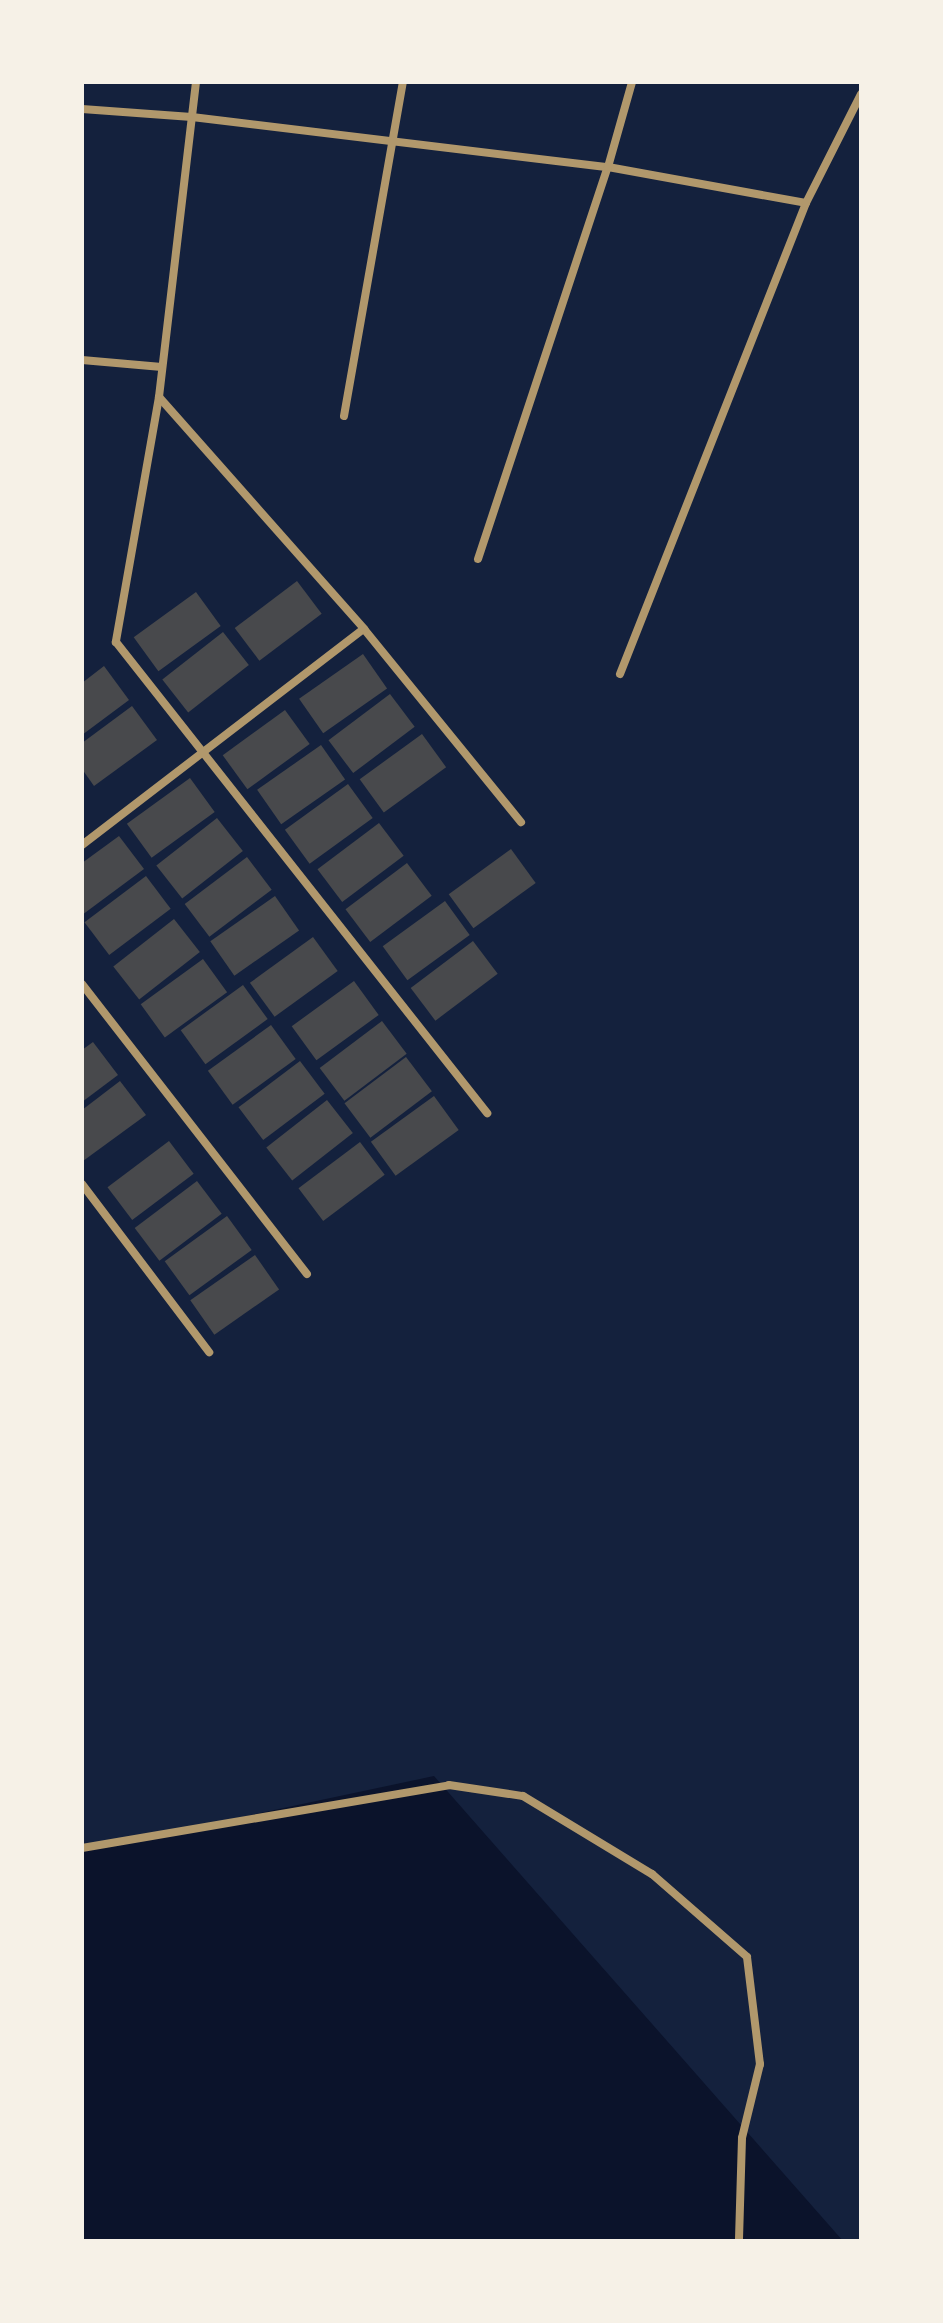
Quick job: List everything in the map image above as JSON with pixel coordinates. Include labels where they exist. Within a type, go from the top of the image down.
[{"type":"street","points":[[196,82],[159,397],[116,642],[487,1113]]},
{"type":"street","points":[[344,416],[403,82]]},
{"type":"street","points":[[478,559],[608,167],[632,82]]},
{"type":"street","points":[[620,674],[806,203],[861,94]]},
{"type":"street","points":[[82,109],[192,117],[394,144],[608,167],[806,203]]},
{"type":"street","points":[[82,360],[162,367]]},
{"type":"street","points":[[159,397],[364,629],[521,822]]},
{"type":"street","points":[[82,845],[364,629]]},
{"type":"street","points":[[82,984],[307,1274]]},
{"type":"street","points":[[82,1184],[209,1352]]},
{"type":"street","points":[[82,1848],[449,1785],[523,1796],[652,1874],[747,1957],[760,2064],[742,2138],[739,2241]]},
{"type":"water","points":[[434,1776],[843,2241],[82,2241],[82,1851]]},
{"type":"building","points":[[297,581],[322,614],[259,661],[235,628]]},
{"type":"building","points":[[196,592],[221,626],[158,671],[134,637]]},
{"type":"building","points":[[223,632],[249,665],[188,713],[162,679]]},
{"type":"building","points":[[363,654],[387,688],[323,733],[299,699]]},
{"type":"building","points":[[104,666],[129,700],[82,735],[82,683]]},
{"type":"building","points":[[390,694],[415,727],[353,773],[329,740]]},
{"type":"building","points":[[132,706],[157,740],[94,786],[82,769],[82,743]]},
{"type":"building","points":[[285,710],[310,744],[247,789],[223,755]]},
{"type":"building","points":[[422,734],[446,767],[384,812],[360,779]]},
{"type":"building","points":[[321,745],[345,779],[281,824],[257,790]]},
{"type":"building","points":[[190,778],[215,812],[152,858],[127,824]]},
{"type":"building","points":[[348,784],[373,818],[310,864],[285,830]]},
{"type":"building","points":[[217,818],[243,851],[182,899],[156,865]]},
{"type":"building","points":[[379,823],[404,856],[342,902],[318,869]]},
{"type":"building","points":[[119,836],[144,869],[82,915],[82,863]]},
{"type":"building","points":[[511,849],[536,883],[473,928],[449,894]]},
{"type":"building","points":[[247,857],[272,890],[209,937],[185,904]]},
{"type":"building","points":[[407,863],[432,896],[370,942],[346,909]]},
{"type":"building","points":[[146,876],[171,909],[109,955],[85,922]]},
{"type":"building","points":[[275,896],[299,930],[234,976],[210,941]]},
{"type":"building","points":[[445,901],[470,935],[407,980],[383,946]]},
{"type":"building","points":[[174,919],[200,952],[139,1000],[113,966]]},
{"type":"building","points":[[313,937],[338,971],[275,1017],[250,983]]},
{"type":"building","points":[[473,941],[498,974],[435,1021],[411,988]]},
{"type":"building","points":[[203,959],[227,992],[165,1037],[141,1004]]},
{"type":"building","points":[[354,981],[379,1015],[316,1060],[292,1026]]},
{"type":"building","points":[[243,985],[268,1019],[205,1064],[181,1030]]},
{"type":"building","points":[[382,1021],[407,1054],[344,1101],[320,1068]]},
{"type":"building","points":[[271,1025],[296,1059],[233,1105],[208,1071]]},
{"type":"building","points":[[93,1042],[118,1075],[82,1102],[82,1050]]},
{"type":"building","points":[[406,1057],[432,1091],[370,1138],[345,1103]]},
{"type":"building","points":[[300,1061],[325,1094],[263,1140],[239,1107]]},
{"type":"building","points":[[120,1081],[146,1115],[83,1161],[82,1110]]},
{"type":"building","points":[[434,1096],[459,1130],[396,1176],[371,1142]]},
{"type":"building","points":[[327,1100],[353,1133],[292,1181],[266,1147]]},
{"type":"building","points":[[169,1141],[194,1174],[132,1220],[108,1187]]},
{"type":"building","points":[[360,1142],[385,1175],[323,1221],[299,1188]]},
{"type":"building","points":[[197,1181],[222,1214],[159,1261],[135,1228]]},
{"type":"building","points":[[227,1216],[252,1250],[189,1295],[165,1261]]},
{"type":"building","points":[[255,1255],[279,1289],[214,1335],[190,1300]]}]
